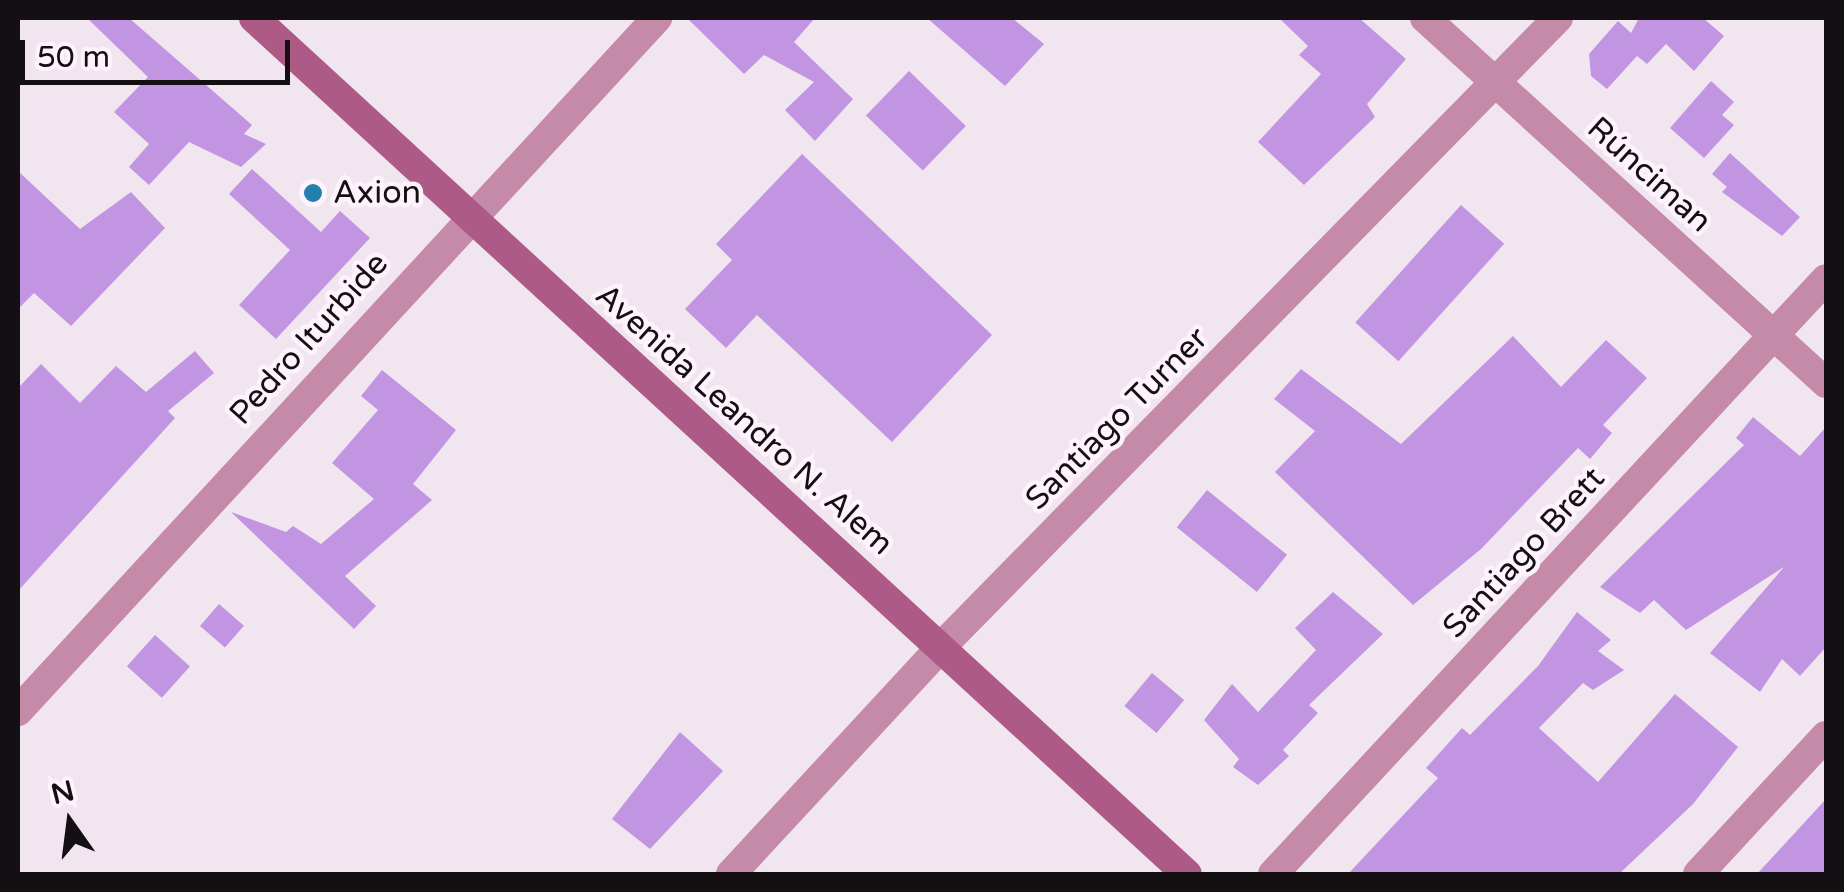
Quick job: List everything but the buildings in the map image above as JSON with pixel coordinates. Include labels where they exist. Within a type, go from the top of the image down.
[{"type":"main road","name":"Avenida Leandro N. Alem","points":[[254,18],[1187,874]]},
{"type":"street","name":"Pedro Iturbide","points":[[18,711],[468,216],[657,18]]},
{"type":"street","name":"Rúnciman","points":[[1425,18],[1826,384]]},
{"type":"street","name":"Santiago Turner","points":[[731,874],[941,647],[1558,18]]},
{"type":"street","name":"Santiago Brett","points":[[1273,874],[1826,279]]},
{"type":"street","points":[[1698,874],[1826,736]]},
{"type":"place","name":"Axion","points":[[313,193]]}]
